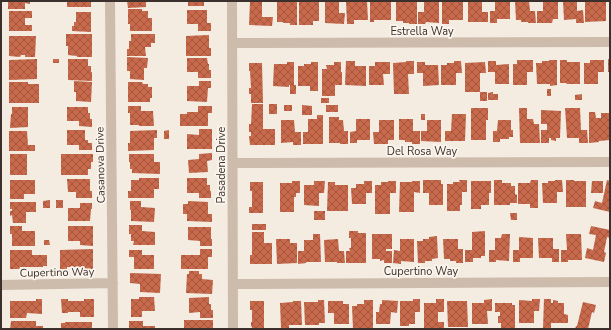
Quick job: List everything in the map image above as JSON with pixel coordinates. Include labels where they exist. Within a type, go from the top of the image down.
[{"type":"street","name":"Casanova Drive","points":[[110,1],[113,329]]},
{"type":"street","name":"Pasadena Drive","points":[[232,1],[233,329]]},
{"type":"street","name":"Estrella Way","points":[[233,43],[610,42]]},
{"type":"street","name":"Del Rosa Way","points":[[233,163],[610,162]]},
{"type":"street","name":"Cupertino Way","points":[[233,284],[610,282]]},
{"type":"street","name":"Cupertino Way","points":[[1,285],[113,283]]},
{"type":"building","points":[[8,1],[30,1],[30,4],[25,3],[25,9],[8,9]]},
{"type":"building","points":[[67,1],[91,1],[91,7],[67,7]]},
{"type":"building","points":[[127,1],[146,1],[146,7],[128,8]]},
{"type":"building","points":[[188,1],[204,1],[204,6],[188,6]]},
{"type":"building","points":[[250,1],[262,1],[262,17],[273,17],[272,26],[249,25]]},
{"type":"building","points":[[277,1],[297,1],[297,25],[277,22]]},
{"type":"building","points":[[299,1],[319,1],[319,21],[313,21],[313,25],[299,25]]},
{"type":"building","points":[[325,1],[339,1],[339,13],[345,13],[344,24],[325,23]]},
{"type":"building","points":[[346,1],[367,1],[368,20],[354,20],[354,24],[347,24]]},
{"type":"building","points":[[370,1],[391,1],[391,20],[374,20],[374,22],[370,22]]},
{"type":"building","points":[[396,1],[417,1],[417,24],[396,21]]},
{"type":"building","points":[[424,1],[439,1],[439,23],[426,22],[425,24],[418,24],[418,12],[424,12]]},
{"type":"building","points":[[442,1],[463,1],[463,20],[449,20],[449,24],[442,24]]},
{"type":"building","points":[[468,1],[482,1],[482,12],[488,12],[488,22],[468,22]]},
{"type":"building","points":[[495,1],[510,1],[510,19],[497,19],[497,23],[490,23],[490,11],[495,11]]},
{"type":"building","points":[[515,1],[529,1],[530,11],[535,11],[536,23],[521,22],[521,20],[516,20]]},
{"type":"building","points":[[543,1],[558,1],[558,19],[553,19],[552,23],[537,23],[537,11],[543,11]]},
{"type":"building","points":[[563,1],[577,1],[577,11],[583,10],[584,23],[576,23],[576,19],[564,20]]},
{"type":"building","points":[[585,1],[606,1],[606,21],[585,22]]},
{"type":"building","points":[[128,9],[142,9],[142,11],[148,11],[148,18],[152,18],[152,31],[130,31],[130,24],[128,24]]},
{"type":"building","points":[[187,10],[207,10],[207,23],[211,23],[211,31],[198,31],[198,24],[187,24]]},
{"type":"building","points":[[9,11],[32,11],[32,18],[25,18],[25,25],[32,25],[32,31],[9,31]]},
{"type":"building","points":[[76,12],[91,12],[91,32],[72,31],[72,26],[74,26],[74,22],[76,22]]},
{"type":"building","points":[[66,34],[92,34],[92,57],[77,57],[68,55]]},
{"type":"building","points":[[131,34],[155,34],[155,43],[151,43],[151,47],[145,47],[146,56],[127,56],[129,41],[131,41]]},
{"type":"building","points":[[209,35],[209,48],[211,48],[211,56],[186,56],[186,36]]},
{"type":"building","points":[[9,36],[36,36],[35,57],[25,57],[25,55],[21,55],[20,57],[9,56]]},
{"type":"building","points":[[127,57],[148,58],[147,68],[144,68],[144,80],[130,79],[130,71],[127,71]]},
{"type":"building","points":[[187,58],[207,58],[209,70],[211,70],[211,78],[198,78],[198,72],[187,72]]},
{"type":"building","points":[[37,59],[37,79],[9,80],[9,60]]},
{"type":"building","points":[[53,59],[59,59],[59,63],[53,63]]},
{"type":"building","points":[[68,59],[88,59],[88,66],[91,66],[92,81],[68,80]]},
{"type":"building","points":[[608,59],[610,59],[610,72],[608,72]]},
{"type":"building","points":[[517,60],[533,60],[533,72],[527,72],[527,85],[513,85],[513,64],[517,64]]},
{"type":"building","points":[[557,60],[557,85],[550,86],[550,84],[537,84],[536,63],[542,63],[542,61]]},
{"type":"building","points":[[560,60],[567,60],[567,62],[580,62],[580,84],[560,83]]},
{"type":"building","points":[[590,60],[604,60],[604,72],[598,72],[598,84],[584,84],[584,63],[590,63]]},
{"type":"building","points":[[346,61],[355,61],[355,66],[366,66],[366,86],[345,85]]},
{"type":"building","points":[[414,61],[414,74],[408,74],[409,94],[394,94],[393,63]]},
{"type":"building","points":[[454,61],[461,61],[462,73],[456,73],[456,85],[441,85],[441,65],[454,63]]},
{"type":"building","points":[[488,61],[496,61],[496,65],[509,64],[509,84],[495,84],[495,72],[488,72]]},
{"type":"building","points":[[287,62],[294,62],[294,85],[289,85],[289,87],[273,86],[274,64],[287,64]]},
{"type":"building","points":[[311,62],[318,62],[318,91],[310,91],[310,86],[298,86],[298,66],[311,64]]},
{"type":"building","points":[[334,62],[341,62],[342,85],[335,85],[335,96],[322,96],[322,69],[327,69],[326,65],[334,65]]},
{"type":"building","points":[[375,62],[390,62],[390,74],[383,74],[384,85],[369,85],[369,66],[375,66]]},
{"type":"building","points":[[417,62],[425,62],[425,65],[438,65],[439,85],[423,86],[423,73],[417,73]]},
{"type":"building","points":[[485,62],[486,73],[480,73],[480,92],[465,92],[465,63]]},
{"type":"building","points":[[249,63],[262,63],[263,103],[251,103],[251,94],[249,94],[249,88],[251,88]]},
{"type":"building","points":[[74,81],[92,82],[91,102],[76,101]]},
{"type":"building","points":[[199,81],[211,81],[211,88],[208,88],[207,102],[187,101],[187,86],[199,86]]},
{"type":"building","points":[[9,82],[28,82],[28,84],[39,84],[39,103],[9,103]]},
{"type":"building","points":[[128,82],[142,82],[143,84],[148,84],[148,87],[152,87],[152,98],[150,98],[150,102],[128,102]]},
{"type":"building","points":[[290,85],[296,85],[296,94],[290,94]]},
{"type":"building","points":[[547,89],[551,89],[551,96],[547,96]]},
{"type":"building","points":[[480,92],[487,92],[487,101],[480,101]]},
{"type":"building","points":[[493,92],[493,94],[498,94],[498,100],[488,100],[488,93]]},
{"type":"building","points":[[582,94],[582,100],[575,100],[575,95]]},
{"type":"building","points":[[321,98],[329,98],[329,103],[321,103]]},
{"type":"building","points":[[252,104],[263,104],[263,129],[275,129],[275,145],[250,145],[249,136],[251,136],[251,132],[249,132],[249,124],[251,124]]},
{"type":"building","points":[[269,104],[277,104],[277,114],[269,114]]},
{"type":"building","points":[[284,105],[292,105],[292,111],[284,111]]},
{"type":"building","points":[[302,105],[312,106],[312,115],[302,115]]},
{"type":"building","points":[[326,105],[338,105],[338,112],[326,112]]},
{"type":"building","points":[[128,106],[141,106],[141,111],[153,111],[154,126],[130,125],[130,113],[128,113]]},
{"type":"building","points":[[198,106],[212,106],[212,113],[208,113],[208,126],[180,126],[180,114],[187,114],[187,112],[198,112]]},
{"type":"building","points":[[12,107],[28,107],[28,127],[10,128]]},
{"type":"building","points":[[67,107],[88,107],[90,119],[92,119],[92,127],[79,126],[79,121],[67,121]]},
{"type":"building","points":[[471,108],[488,108],[488,120],[486,120],[486,140],[471,140]]},
{"type":"building","points":[[519,108],[527,108],[527,119],[533,119],[534,124],[539,124],[540,143],[520,143]]},
{"type":"building","points":[[565,108],[580,108],[581,130],[587,130],[588,143],[579,143],[579,138],[567,138]]},
{"type":"building","points":[[541,110],[561,111],[560,138],[556,138],[556,141],[549,138],[549,143],[541,143],[541,130],[547,130],[547,124],[541,124]]},
{"type":"building","points":[[589,112],[595,112],[596,118],[601,118],[601,113],[609,113],[610,140],[589,143]]},
{"type":"building","points":[[421,114],[425,114],[425,120],[421,120]]},
{"type":"building","points":[[452,114],[466,114],[465,141],[445,141],[445,131],[451,131]]},
{"type":"building","points":[[317,115],[323,115],[323,144],[303,144],[303,132],[308,132],[308,119],[317,119]]},
{"type":"building","points":[[329,117],[339,117],[339,120],[343,120],[344,131],[348,131],[348,144],[329,143]]},
{"type":"building","points":[[356,119],[370,119],[370,140],[357,140],[357,143],[350,143],[350,132],[356,131]]},
{"type":"building","points":[[399,119],[413,119],[413,131],[420,131],[420,144],[412,144],[412,142],[399,140]]},
{"type":"building","points":[[281,120],[294,120],[295,132],[301,132],[301,145],[293,145],[293,142],[281,143]]},
{"type":"building","points":[[379,120],[394,120],[394,140],[388,140],[388,144],[374,144],[373,132],[379,132]]},
{"type":"building","points":[[427,120],[441,120],[441,142],[421,141],[421,131],[427,131]]},
{"type":"building","points":[[498,120],[511,120],[513,137],[509,137],[509,139],[500,139],[500,142],[493,142],[493,131],[497,131]]},
{"type":"building","points":[[199,129],[212,129],[212,149],[187,149],[187,134],[199,135]]},
{"type":"building","points":[[67,130],[85,130],[85,140],[88,140],[88,143],[92,143],[92,150],[79,150],[79,145],[67,145]]},
{"type":"building","points":[[157,130],[157,138],[154,138],[154,150],[128,151],[130,131]]},
{"type":"building","points":[[169,130],[169,139],[164,139],[164,131]]},
{"type":"building","points":[[9,131],[27,131],[28,145],[35,145],[35,151],[9,151]]},
{"type":"building","points":[[212,153],[212,160],[207,161],[208,172],[189,173],[188,160],[199,159],[199,154]]},
{"type":"building","points":[[10,154],[27,154],[27,175],[10,175]]},
{"type":"building","points":[[61,154],[93,154],[93,162],[91,162],[91,169],[88,169],[88,175],[61,175]]},
{"type":"building","points":[[129,154],[154,154],[154,162],[160,162],[160,174],[132,173],[132,169],[130,169]]},
{"type":"building","points":[[139,178],[159,178],[159,189],[154,189],[154,198],[128,198],[128,191],[131,191],[131,180],[139,180]]},
{"type":"building","points":[[187,178],[207,178],[207,185],[210,185],[211,198],[199,198],[199,193],[187,193]]},
{"type":"building","points":[[67,179],[90,179],[90,191],[92,191],[92,198],[76,198],[76,192],[68,192]]},
{"type":"building","points":[[10,180],[35,180],[35,194],[24,194],[24,199],[10,199]]},
{"type":"building","points":[[423,180],[441,180],[441,184],[443,184],[443,205],[429,205],[429,193],[423,193]]},
{"type":"building","points":[[459,180],[467,180],[467,192],[462,192],[462,205],[460,205],[460,211],[447,211],[447,184],[460,182]]},
{"type":"building","points":[[494,180],[502,180],[502,183],[511,183],[511,186],[515,186],[517,203],[510,203],[510,205],[494,205]]},
{"type":"building","points":[[531,180],[538,180],[538,208],[530,208],[530,204],[518,204],[518,183],[530,183]]},
{"type":"building","points":[[562,180],[563,192],[557,192],[557,203],[543,203],[542,183],[548,183],[548,181]]},
{"type":"building","points":[[566,180],[586,181],[586,207],[566,207]]},
{"type":"building","points":[[607,180],[610,181],[610,212],[593,208],[595,201],[602,203]]},
{"type":"building","points":[[292,181],[300,181],[300,193],[296,193],[296,197],[294,197],[294,212],[280,212],[280,183],[292,183]]},
{"type":"building","points":[[314,181],[325,181],[324,193],[319,193],[319,206],[304,205],[304,185],[314,185]]},
{"type":"building","points":[[364,181],[372,181],[372,193],[366,193],[366,204],[352,204],[351,188],[356,188],[356,184],[364,184]]},
{"type":"building","points":[[396,181],[396,193],[390,193],[390,214],[375,214],[375,185],[381,185],[381,182]]},
{"type":"building","points":[[420,181],[420,193],[414,192],[414,212],[399,212],[400,182]]},
{"type":"building","points":[[471,181],[491,181],[489,205],[481,205],[481,209],[471,209]]},
{"type":"building","points":[[592,181],[603,181],[603,193],[591,193]]},
{"type":"building","points":[[250,182],[263,182],[263,213],[249,213],[249,207],[252,207],[252,191],[250,191]]},
{"type":"building","points":[[328,182],[335,182],[335,185],[348,185],[348,211],[327,211]]},
{"type":"building","points":[[50,200],[50,208],[43,208],[43,201]]},
{"type":"building","points":[[56,200],[63,200],[63,208],[56,208]]},
{"type":"building","points":[[130,201],[141,201],[141,207],[155,208],[154,222],[131,221]]},
{"type":"building","points":[[188,201],[208,202],[208,214],[212,214],[212,222],[187,221],[187,214],[183,214],[183,204],[188,204]]},
{"type":"building","points":[[10,202],[36,202],[36,212],[26,212],[26,223],[13,223],[12,215],[10,216],[10,211],[12,211],[12,209],[10,209]]},
{"type":"building","points":[[80,203],[92,203],[90,221],[68,221],[68,208],[80,208]]},
{"type":"building","points":[[314,211],[325,211],[325,220],[314,220]]},
{"type":"building","points":[[510,213],[517,213],[517,220],[511,220]]},
{"type":"building","points":[[252,224],[266,224],[266,230],[252,230]]},
{"type":"building","points":[[129,225],[142,225],[142,231],[155,232],[155,245],[133,245],[134,241],[131,241],[131,234],[129,234]]},
{"type":"building","points":[[10,226],[22,226],[22,231],[35,231],[35,246],[12,246]]},
{"type":"building","points":[[68,226],[93,226],[93,246],[80,245],[80,241],[68,241]]},
{"type":"building","points":[[591,226],[610,230],[610,238],[607,237],[604,252],[606,253],[604,262],[585,258],[587,248],[593,250],[596,235],[589,234]]},
{"type":"building","points":[[188,227],[211,227],[212,246],[200,246],[200,241],[188,240]]},
{"type":"building","points":[[349,231],[366,233],[366,263],[346,263],[346,251],[350,251],[349,248],[351,248]]},
{"type":"building","points":[[485,231],[485,256],[481,256],[481,258],[473,258],[473,262],[465,262],[465,250],[472,250],[472,232]]},
{"type":"building","points":[[252,232],[264,232],[264,243],[272,243],[272,264],[250,264],[250,255],[252,255]]},
{"type":"building","points":[[313,234],[320,234],[321,262],[306,262],[298,264],[298,251],[304,251],[304,240],[313,240]]},
{"type":"building","points":[[372,234],[392,234],[392,249],[386,249],[386,251],[392,251],[392,263],[384,263],[384,260],[380,261],[380,259],[372,259]]},
{"type":"building","points":[[502,234],[510,234],[509,261],[496,260],[496,262],[489,262],[489,250],[495,250],[495,238],[501,238]]},
{"type":"building","points":[[566,234],[581,234],[582,260],[568,260],[568,262],[561,262],[561,250],[567,250]]},
{"type":"building","points":[[437,236],[438,258],[432,259],[432,261],[425,261],[425,263],[418,263],[417,241],[423,241],[423,239],[429,239],[429,237]]},
{"type":"building","points":[[519,237],[533,238],[533,258],[520,258],[520,262],[513,262],[513,250],[519,250]]},
{"type":"building","points":[[538,238],[553,238],[553,249],[559,249],[559,262],[552,262],[552,258],[539,258]]},
{"type":"building","points":[[276,239],[290,239],[290,243],[297,243],[297,263],[277,264]]},
{"type":"building","points":[[338,239],[339,251],[344,251],[345,263],[325,262],[324,240]]},
{"type":"building","points":[[400,239],[414,239],[414,262],[401,261],[401,264],[393,263],[394,250],[400,251]]},
{"type":"building","points":[[443,239],[458,239],[458,249],[463,249],[463,263],[456,263],[456,261],[450,261],[450,259],[444,259]]},
{"type":"building","points":[[44,240],[49,240],[50,245],[44,245]]},
{"type":"building","points":[[93,249],[93,269],[84,269],[84,267],[67,267],[67,269],[60,269],[60,250]]},
{"type":"building","points":[[200,249],[212,249],[212,257],[208,257],[208,269],[181,269],[181,255],[200,255]]},
{"type":"building","points":[[10,250],[32,250],[32,255],[47,255],[47,266],[10,269]]},
{"type":"building","points":[[129,250],[142,250],[142,255],[154,255],[154,269],[134,269],[134,257],[129,257]]},
{"type":"building","points":[[189,271],[199,271],[199,274],[202,274],[202,279],[213,280],[212,294],[186,293],[187,274],[189,274]]},
{"type":"building","points":[[130,273],[161,274],[160,293],[140,292],[140,284],[130,283]]},
{"type":"building","points":[[139,297],[154,297],[155,311],[142,311],[142,317],[131,317],[131,299],[139,299]]},
{"type":"building","points":[[209,297],[209,304],[211,304],[211,310],[213,310],[213,318],[200,318],[200,312],[189,313],[189,298]]},
{"type":"building","points":[[36,299],[42,299],[42,314],[27,313],[26,318],[10,318],[10,301],[36,301]]},
{"type":"building","points":[[61,299],[68,299],[68,301],[84,301],[84,299],[94,299],[94,317],[80,317],[80,312],[62,313]]},
{"type":"building","points":[[413,299],[420,299],[420,312],[415,312],[415,324],[400,326],[400,301],[413,301]]},
{"type":"building","points":[[436,299],[444,299],[444,312],[438,312],[438,322],[444,322],[444,329],[424,329],[424,303],[436,303]]},
{"type":"building","points":[[492,299],[492,311],[487,311],[488,324],[472,324],[472,303],[484,303],[484,300]]},
{"type":"building","points":[[532,299],[540,299],[539,311],[534,311],[534,323],[519,323],[519,300],[532,301]]},
{"type":"building","points":[[544,299],[551,299],[551,303],[553,303],[553,300],[558,301],[558,303],[564,303],[564,314],[568,315],[568,323],[551,323],[551,328],[543,328]]},
{"type":"building","points":[[318,300],[324,300],[325,323],[319,323],[319,325],[305,325],[304,302],[318,302]]},
{"type":"building","points":[[364,300],[373,300],[373,329],[353,329],[352,306],[364,304]]},
{"type":"building","points":[[382,300],[398,301],[397,313],[391,312],[390,324],[376,324],[376,312],[379,312]]},
{"type":"building","points":[[250,301],[264,301],[264,329],[252,329],[252,310],[250,310]]},
{"type":"building","points":[[301,301],[302,325],[289,325],[289,328],[281,328],[280,303]]},
{"type":"building","points":[[328,301],[343,301],[343,304],[349,304],[349,324],[334,324],[334,313],[328,313]]},
{"type":"building","points":[[447,301],[467,301],[468,327],[448,327]]},
{"type":"building","points":[[583,302],[596,305],[594,313],[592,312],[588,329],[575,329],[577,326]]},
{"type":"building","points":[[495,303],[512,303],[512,305],[515,305],[515,329],[501,329],[501,323],[498,323],[498,316],[500,316],[500,312],[495,312]]},
{"type":"building","points":[[184,320],[213,320],[213,329],[184,329]]},
{"type":"building","points":[[11,321],[36,321],[36,326],[43,326],[43,329],[10,329]]},
{"type":"building","points":[[129,321],[143,321],[143,326],[155,326],[155,329],[129,329]]},
{"type":"building","points":[[92,322],[92,329],[61,329],[61,323]]}]
